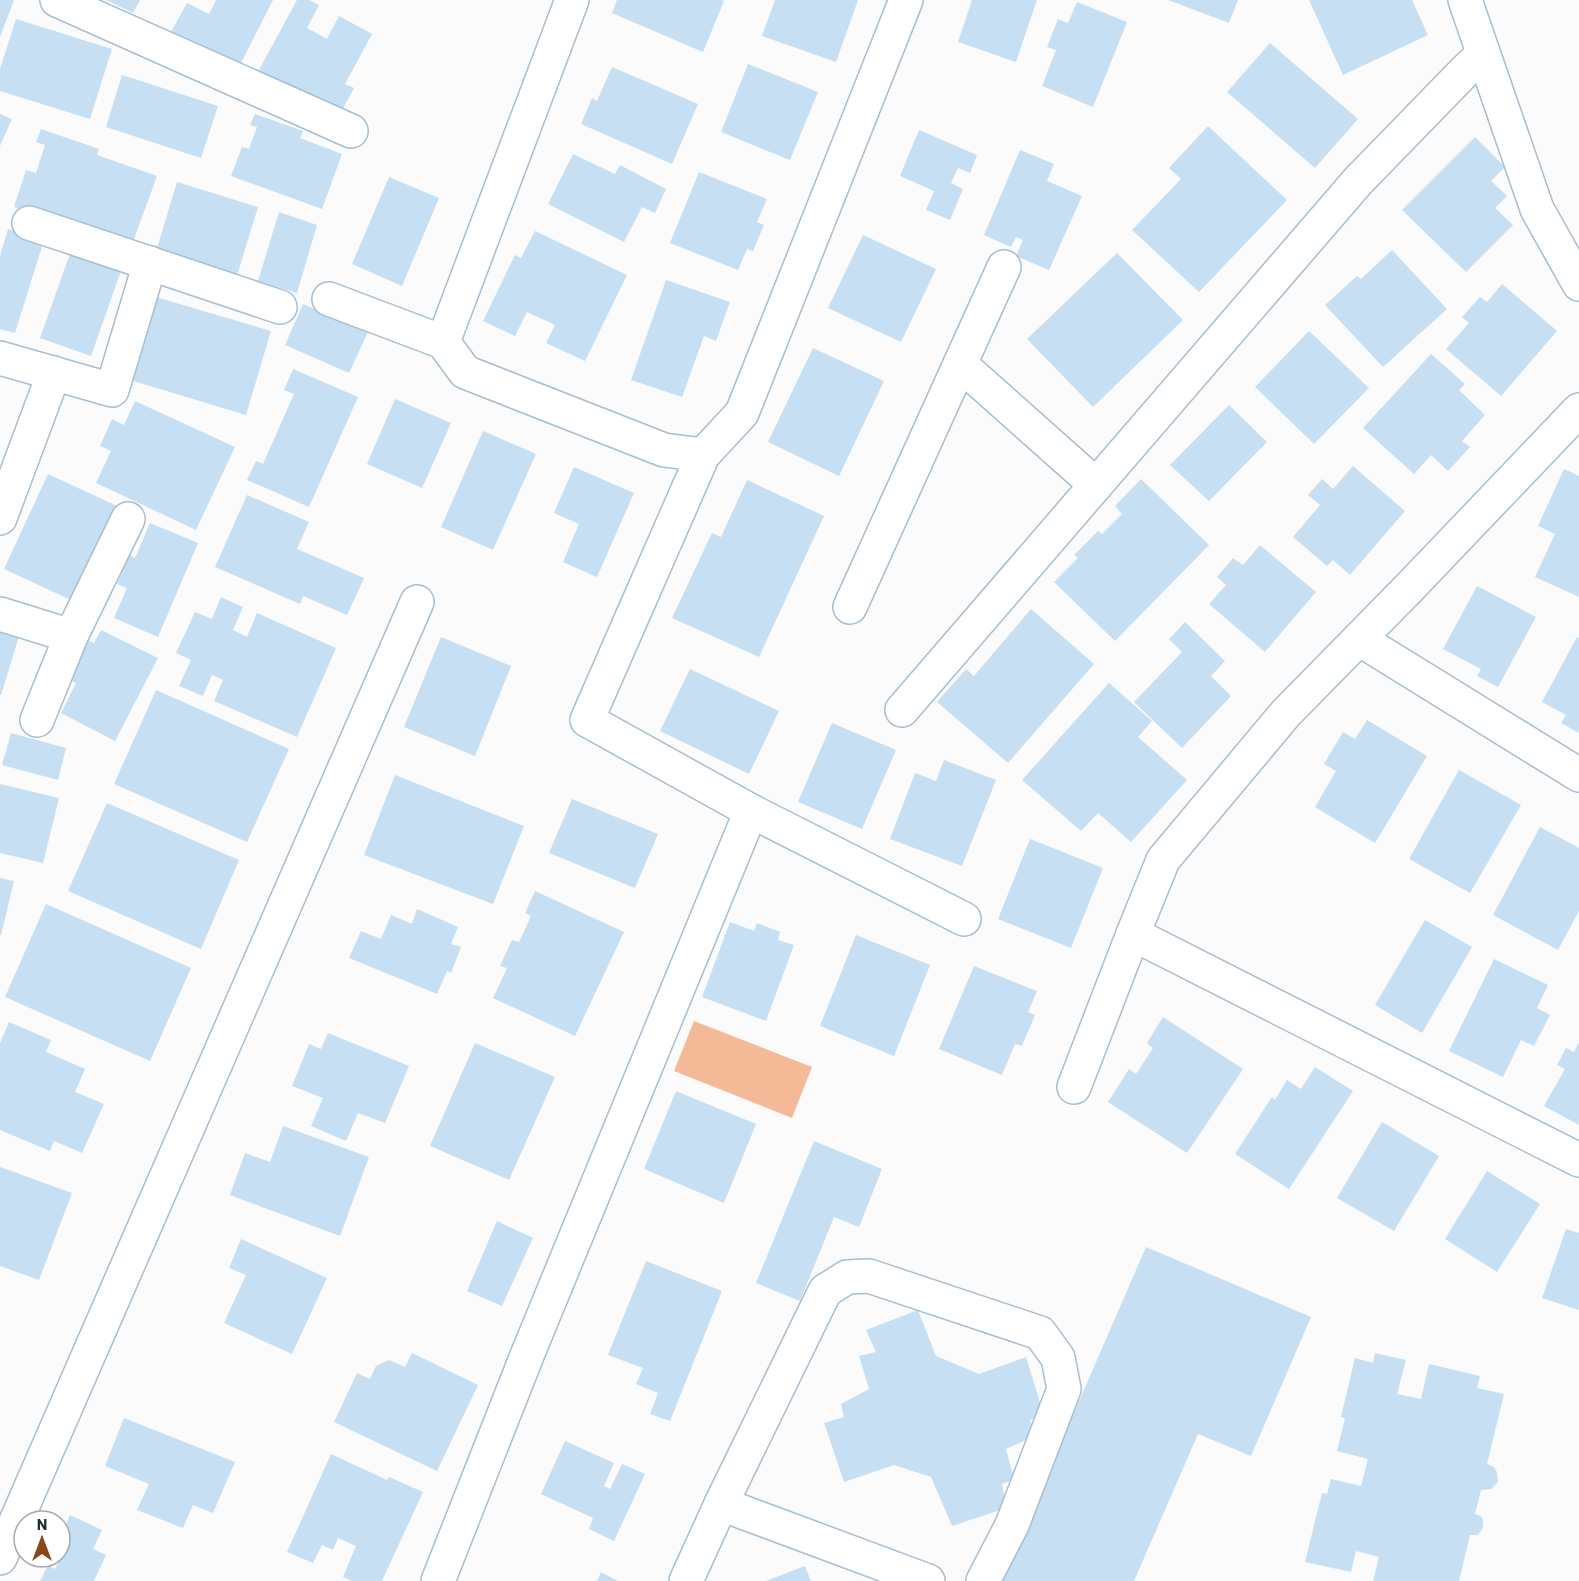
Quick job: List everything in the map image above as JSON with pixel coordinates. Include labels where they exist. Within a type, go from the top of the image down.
[{"type":"street","points":[[57,0],[351,131]]},
{"type":"street","points":[[443,342],[572,0]]},
{"type":"street","points":[[906,0],[742,413],[703,455],[588,720],[751,811],[964,919]]},
{"type":"street","points":[[1465,0],[1537,209],[1579,284]]},
{"type":"street","points":[[902,710],[1358,181],[1484,54]]},
{"type":"street","points":[[29,223],[280,307]]},
{"type":"street","points":[[0,358],[112,390],[150,263]]},
{"type":"street","points":[[850,607],[1004,267]]},
{"type":"street","points":[[329,299],[443,342],[465,372],[664,450],[703,455]]},
{"type":"street","points":[[960,364],[1096,485]]},
{"type":"street","points":[[0,518],[54,373]]},
{"type":"street","points":[[1074,1087],[1132,934],[1163,860],[1286,713],[1579,410]]},
{"type":"street","points":[[37,720],[71,636],[129,519]]},
{"type":"street","points":[[0,1558],[417,602]]},
{"type":"street","points":[[0,614],[71,636]]},
{"type":"street","points":[[1359,639],[1579,775]]},
{"type":"street","points":[[438,1581],[533,1341],[751,811]]},
{"type":"street","points":[[1132,934],[1579,1160]]},
{"type":"street","points":[[686,1581],[825,1291],[847,1277],[869,1276],[1040,1333],[1058,1358],[1064,1389],[1012,1525],[983,1581]]},
{"type":"street","points":[[721,1504],[928,1581]]},
{"type":"shaded area","points":[[694,1021],[812,1067],[792,1118],[674,1071]]},
{"type":"building","points":[[0,0],[14,0],[0,37]]},
{"type":"building","points":[[106,0],[140,0],[133,13]]},
{"type":"building","points":[[216,0],[273,0],[239,67],[171,32],[187,3],[209,14]]},
{"type":"building","points":[[297,0],[309,0],[319,5],[307,28],[327,39],[339,16],[372,34],[345,84],[354,88],[340,114],[259,70]]},
{"type":"building","points":[[617,0],[724,1],[703,52],[612,13]]},
{"type":"building","points":[[775,0],[858,0],[836,62],[762,36]]},
{"type":"building","points":[[972,0],[1037,0],[1016,62],[958,42]]},
{"type":"building","points":[[1168,0],[1238,0],[1229,23]]},
{"type":"building","points":[[1309,0],[1412,0],[1428,35],[1343,75]]},
{"type":"building","points":[[1077,2],[1127,22],[1093,107],[1042,86],[1056,50],[1047,47],[1058,19],[1068,23]]},
{"type":"building","points":[[16,19],[112,49],[90,119],[0,91],[0,69]]},
{"type":"building","points":[[1270,43],[1358,119],[1315,168],[1227,92]]},
{"type":"building","points":[[748,64],[818,92],[790,160],[721,132]]},
{"type":"building","points":[[612,67],[698,104],[672,164],[581,124],[592,98],[597,101]]},
{"type":"building","points":[[122,75],[218,106],[201,158],[106,127]]},
{"type":"building","points":[[0,114],[12,119],[0,146]]},
{"type":"building","points":[[255,114],[303,131],[300,138],[342,154],[322,209],[231,176],[242,147],[249,149],[257,127],[250,125]]},
{"type":"building","points":[[1208,126],[1287,200],[1199,292],[1132,230],[1181,179],[1169,168]]},
{"type":"building","points":[[41,129],[99,149],[97,155],[157,176],[133,242],[76,229],[14,207],[26,170],[36,173],[45,145],[36,142]]},
{"type":"building","points":[[919,130],[977,155],[970,173],[958,168],[951,183],[963,189],[950,220],[926,210],[934,191],[900,176]]},
{"type":"building","points":[[1475,137],[1505,167],[1491,181],[1507,196],[1495,208],[1513,225],[1466,272],[1402,210]]},
{"type":"building","points":[[1020,150],[1054,164],[1047,181],[1082,196],[1049,270],[1016,256],[1023,240],[1016,237],[1011,247],[984,235]]},
{"type":"building","points":[[573,154],[615,174],[620,165],[666,189],[655,213],[642,207],[624,242],[548,204]]},
{"type":"building","points":[[699,172],[767,199],[757,222],[764,225],[753,251],[747,249],[738,270],[670,243]]},
{"type":"building","points":[[389,177],[439,198],[402,286],[352,264]]},
{"type":"building","points":[[177,182],[258,207],[236,279],[155,255]]},
{"type":"building","points":[[279,212],[317,225],[297,293],[258,281]]},
{"type":"building","points":[[8,229],[44,240],[15,333],[0,329],[0,256]]},
{"type":"building","points":[[535,231],[627,275],[585,361],[546,343],[555,325],[527,312],[515,336],[483,321],[515,255],[521,258]]},
{"type":"building","points":[[863,235],[936,269],[901,342],[828,308]]},
{"type":"building","points":[[72,248],[123,265],[91,356],[40,338]]},
{"type":"building","points":[[1392,250],[1447,309],[1383,367],[1325,305],[1357,276],[1361,279]]},
{"type":"building","points":[[1117,253],[1183,320],[1093,407],[1027,339]]},
{"type":"building","points":[[666,280],[730,302],[716,341],[704,336],[682,397],[631,380]]},
{"type":"building","points":[[1502,284],[1557,331],[1501,396],[1446,349],[1469,323],[1462,317],[1480,297],[1487,302]]},
{"type":"building","points":[[156,297],[271,331],[246,415],[130,380]]},
{"type":"building","points":[[303,304],[368,332],[349,373],[285,345]]},
{"type":"building","points":[[1309,331],[1369,388],[1314,444],[1255,387]]},
{"type":"building","points":[[813,348],[884,381],[839,476],[768,442]]},
{"type":"building","points":[[1431,354],[1465,384],[1459,390],[1485,415],[1462,441],[1470,447],[1448,471],[1431,455],[1414,474],[1363,428]]},
{"type":"building","points":[[293,369],[358,397],[309,507],[247,480],[256,461],[263,464],[294,394],[284,390]]},
{"type":"building","points":[[395,399],[451,423],[422,488],[367,464]]},
{"type":"building","points":[[135,401],[235,447],[196,530],[96,483],[111,451],[100,446],[112,419],[124,425]]},
{"type":"building","points":[[1229,405],[1267,442],[1209,501],[1170,465]]},
{"type":"building","points":[[483,431],[536,454],[493,550],[441,527]]},
{"type":"building","points":[[1353,466],[1405,511],[1350,575],[1333,560],[1327,566],[1293,537],[1320,505],[1308,495],[1322,479],[1333,489]]},
{"type":"building","points":[[574,467],[634,493],[597,577],[563,562],[579,524],[554,513]]},
{"type":"building","points":[[1564,469],[1579,476],[1579,597],[1535,577],[1555,534],[1538,526]]},
{"type":"building","points":[[48,474],[117,506],[73,601],[4,569]]},
{"type":"building","points":[[1141,479],[1209,545],[1115,641],[1054,582],[1078,558],[1074,555],[1098,531],[1102,534],[1122,514],[1115,506]]},
{"type":"building","points":[[747,480],[824,516],[759,657],[672,618],[712,533],[721,537]]},
{"type":"building","points":[[247,495],[309,522],[297,549],[364,578],[347,615],[303,596],[300,604],[215,567]]},
{"type":"building","points":[[150,523],[198,543],[158,637],[114,618],[127,588],[117,584],[130,555],[135,558]]},
{"type":"building","points":[[1260,545],[1316,592],[1265,652],[1209,604],[1226,585],[1217,577],[1233,558],[1243,565]]},
{"type":"building","points":[[1477,586],[1536,617],[1498,687],[1477,676],[1481,669],[1443,649]]},
{"type":"building","points":[[221,597],[243,607],[233,630],[247,637],[257,613],[336,648],[297,737],[214,701],[223,680],[212,675],[203,696],[179,686],[191,660],[176,653],[195,612],[212,619]]},
{"type":"building","points":[[1031,609],[1094,664],[1008,763],[937,702],[966,669],[974,676]]},
{"type":"building","points":[[1185,622],[1225,661],[1211,676],[1231,696],[1182,748],[1134,702],[1182,652],[1169,639]]},
{"type":"building","points":[[0,627],[20,633],[1,695],[0,695]]},
{"type":"building","points":[[101,630],[158,658],[115,741],[61,713],[76,683],[68,679],[88,640],[94,643]]},
{"type":"building","points":[[441,637],[511,666],[475,756],[404,727]]},
{"type":"building","points":[[1577,637],[1579,638],[1579,733],[1561,723],[1566,715],[1542,702]]},
{"type":"building","points":[[690,669],[779,711],[749,774],[660,731]]},
{"type":"building","points":[[1109,683],[1152,721],[1138,737],[1187,780],[1131,842],[1098,813],[1081,831],[1022,780]]},
{"type":"building","points":[[156,690],[289,749],[247,842],[114,784]]},
{"type":"building","points":[[1367,720],[1427,756],[1375,843],[1315,807],[1336,771],[1324,764],[1343,732],[1355,739]]},
{"type":"building","points":[[832,723],[896,750],[862,829],[798,802]]},
{"type":"building","points":[[11,733],[66,748],[58,780],[2,765]]},
{"type":"building","points":[[944,760],[996,780],[962,866],[890,839],[915,773],[936,781]]},
{"type":"building","points":[[1459,770],[1521,805],[1470,893],[1409,859]]},
{"type":"building","points":[[395,775],[524,826],[493,904],[364,855]]},
{"type":"building","points":[[0,784],[59,798],[43,863],[0,853]]},
{"type":"building","points":[[572,799],[658,834],[635,888],[549,853]]},
{"type":"building","points":[[107,803],[239,860],[201,949],[68,891]]},
{"type":"building","points":[[1540,827],[1579,848],[1579,911],[1558,950],[1493,915]]},
{"type":"building","points":[[1030,839],[1103,868],[1071,948],[998,919]]},
{"type":"building","points":[[0,878],[14,881],[1,935],[0,935]]},
{"type":"building","points":[[535,891],[624,932],[575,1036],[493,998],[507,968],[500,966],[512,940],[519,942],[531,916],[525,913]]},
{"type":"building","points":[[46,904],[191,968],[150,1061],[5,997]]},
{"type":"building","points":[[417,909],[458,927],[451,944],[461,947],[451,973],[447,971],[437,994],[349,958],[361,931],[381,939],[391,915],[412,924]]},
{"type":"building","points":[[1425,920],[1472,947],[1422,1033],[1375,1005]]},
{"type":"building","points":[[730,922],[754,931],[757,923],[780,932],[778,940],[794,945],[766,1021],[702,997]]},
{"type":"building","points":[[856,935],[930,965],[894,1056],[820,1026]]},
{"type":"building","points":[[1494,959],[1548,985],[1537,1008],[1550,1015],[1534,1046],[1521,1040],[1503,1077],[1449,1051]]},
{"type":"building","points":[[974,966],[1037,991],[1028,1012],[1035,1015],[1022,1046],[1015,1044],[1002,1075],[939,1049]]},
{"type":"building","points":[[1163,1017],[1243,1069],[1187,1153],[1108,1102],[1129,1069],[1136,1074],[1153,1048],[1147,1043]]},
{"type":"building","points":[[9,1022],[51,1040],[46,1052],[85,1069],[75,1092],[104,1104],[82,1153],[54,1141],[50,1151],[0,1130],[0,1043]]},
{"type":"building","points":[[328,1033],[409,1066],[385,1123],[358,1113],[346,1141],[311,1126],[323,1098],[292,1086],[309,1044],[321,1049]]},
{"type":"building","points":[[1579,1042],[1579,1125],[1544,1106],[1565,1069],[1557,1065],[1566,1048],[1574,1052]]},
{"type":"building","points":[[475,1043],[555,1077],[509,1180],[430,1146]]},
{"type":"building","points":[[1315,1067],[1353,1091],[1289,1189],[1235,1154],[1272,1097],[1275,1100],[1287,1080],[1301,1089]]},
{"type":"building","points":[[676,1091],[756,1124],[724,1203],[644,1169]]},
{"type":"building","points":[[1382,1122],[1439,1156],[1394,1231],[1337,1198]]},
{"type":"building","points":[[283,1126],[369,1157],[340,1236],[230,1195],[245,1153],[270,1162]]},
{"type":"building","points":[[814,1141],[882,1169],[859,1227],[834,1217],[800,1301],[756,1283]]},
{"type":"building","points":[[0,1167],[72,1193],[39,1280],[0,1266]]},
{"type":"building","points":[[1487,1171],[1540,1204],[1497,1272],[1445,1239]]},
{"type":"building","points":[[497,1221],[533,1238],[502,1306],[467,1291]]},
{"type":"building","points":[[1566,1229],[1579,1233],[1579,1310],[1542,1298]]},
{"type":"building","points":[[241,1239],[327,1278],[292,1354],[224,1323],[246,1275],[229,1268]]},
{"type":"building","points":[[1146,1247],[1311,1317],[1251,1456],[1198,1434],[1134,1581],[1001,1581]]},
{"type":"building","points":[[646,1261],[722,1291],[670,1421],[650,1414],[658,1393],[636,1384],[643,1368],[608,1355]]},
{"type":"building","points":[[918,1310],[936,1356],[979,1374],[1026,1357],[1044,1415],[1030,1420],[1035,1436],[1006,1449],[1014,1479],[1002,1484],[1006,1508],[952,1526],[931,1477],[894,1465],[844,1482],[824,1423],[844,1417],[841,1404],[869,1389],[859,1356],[876,1352],[866,1330]]},
{"type":"building","points":[[412,1353],[478,1385],[437,1471],[334,1422],[357,1373],[370,1379],[376,1366],[389,1360],[405,1367]]},
{"type":"building","points":[[1375,1353],[1406,1360],[1397,1394],[1421,1399],[1429,1364],[1480,1376],[1477,1388],[1504,1394],[1487,1464],[1494,1467],[1498,1482],[1491,1489],[1481,1490],[1475,1514],[1481,1516],[1483,1528],[1478,1535],[1470,1535],[1459,1581],[1373,1581],[1379,1557],[1356,1551],[1351,1572],[1305,1562],[1322,1493],[1327,1494],[1331,1479],[1361,1486],[1368,1459],[1337,1451],[1345,1418],[1341,1417],[1355,1358],[1373,1363]]},
{"type":"building","points":[[124,1418],[235,1462],[213,1513],[193,1505],[183,1528],[137,1510],[149,1484],[105,1466]]},
{"type":"building","points":[[565,1441],[614,1463],[604,1486],[610,1489],[622,1464],[645,1474],[614,1541],[589,1529],[593,1518],[541,1494]]},
{"type":"building","points":[[331,1454],[387,1480],[389,1477],[423,1492],[382,1581],[352,1581],[343,1577],[356,1546],[338,1538],[333,1550],[322,1545],[313,1563],[287,1552]]},
{"type":"building","points":[[72,1516],[102,1530],[93,1549],[106,1555],[94,1581],[40,1581],[46,1569],[72,1569]]},
{"type":"building","points":[[805,1566],[811,1581],[766,1581]]},
{"type":"building","points":[[601,1572],[618,1581],[597,1581]]}]
